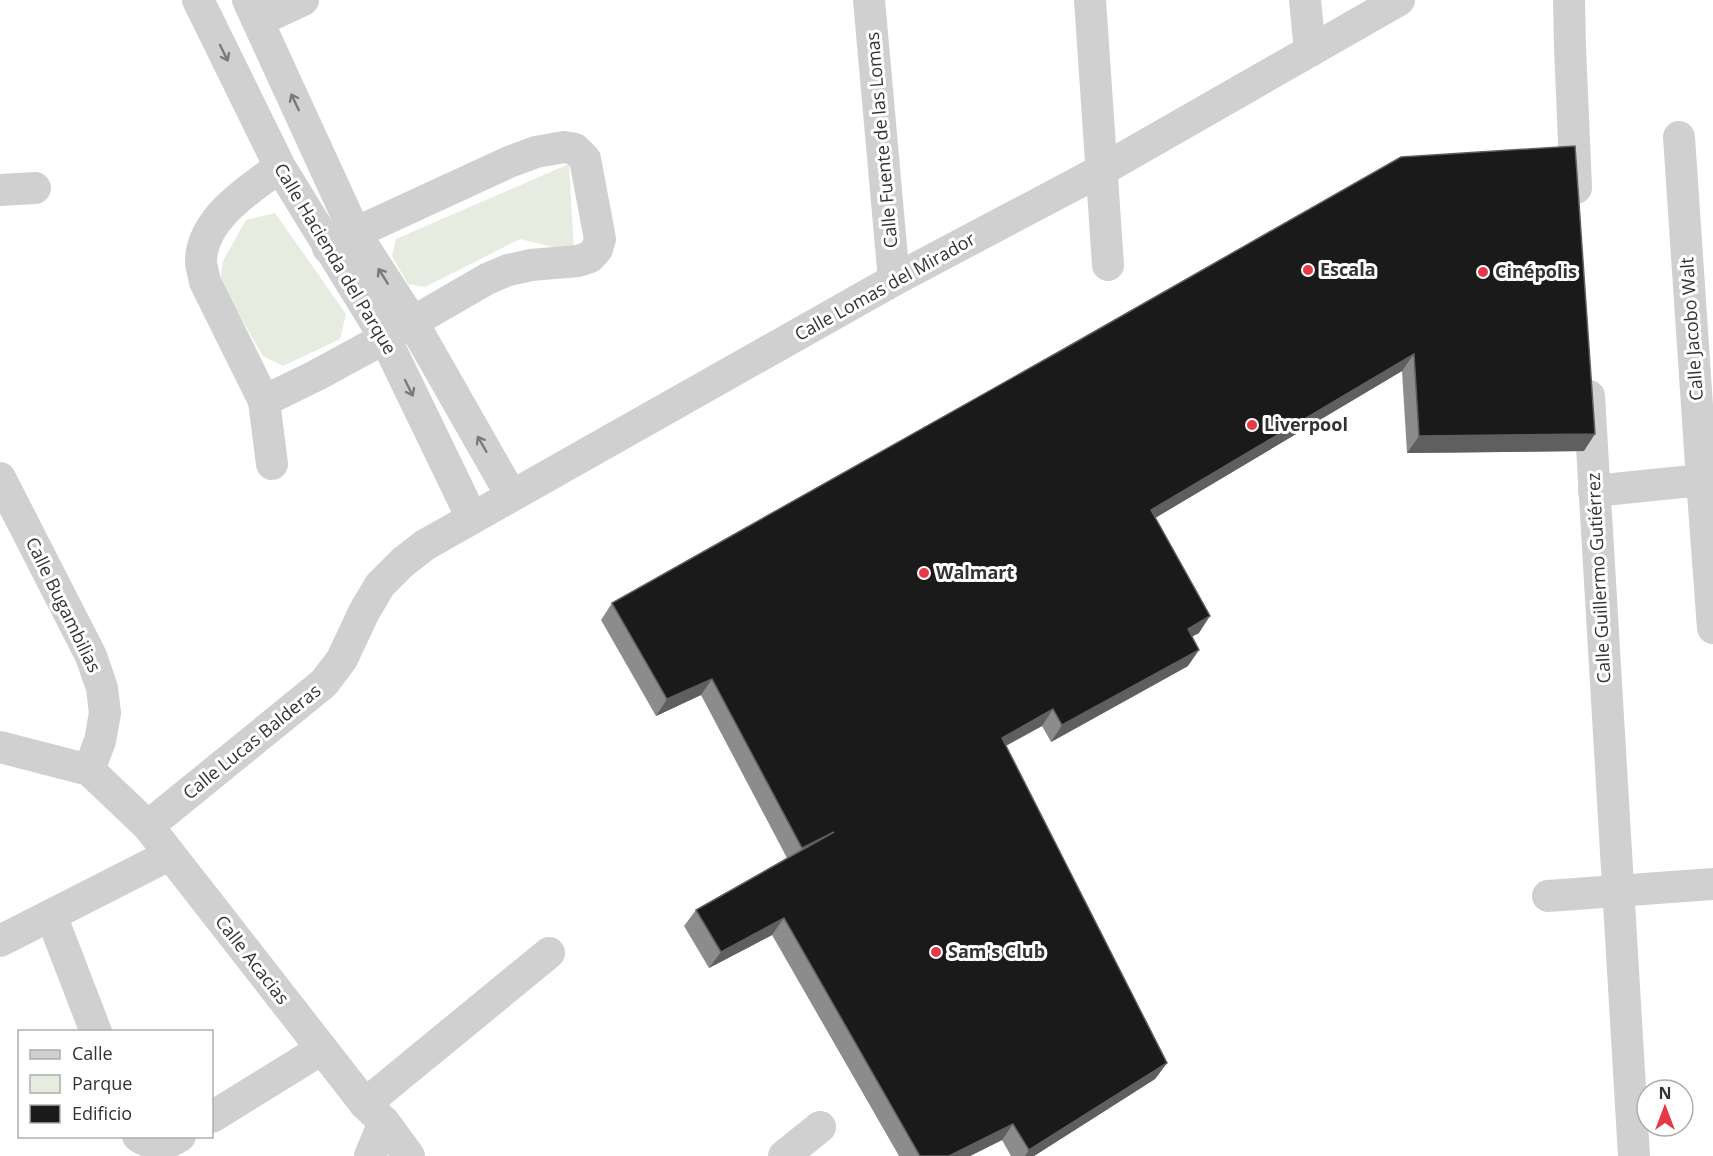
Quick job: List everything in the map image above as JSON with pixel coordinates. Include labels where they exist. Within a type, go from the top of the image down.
[{"type":"street","name":"Calle Hacienda del Parque","points":[[198,0],[280,167],[385,338],[472,518]]},
{"type":"street","points":[[253,10],[303,0]]},
{"type":"street","name":"Calle Fuente de las Lomas","points":[[869,0],[894,280]]},
{"type":"street","points":[[1090,0],[1108,265]]},
{"type":"street","points":[[1305,0],[1310,51]]},
{"type":"street","name":"Calle Lomas del Mirador","points":[[380,585],[403,562],[425,545],[511,495],[894,280],[1102,170],[1399,0]]},
{"type":"street","points":[[1569,0],[1578,213]]},
{"type":"street","name":"Calle Hacienda del Parque","points":[[253,10],[356,232],[413,323],[511,495]]},
{"type":"street","name":"Calle Jacobo Walt","points":[[1679,137],[1713,628]]},
{"type":"street","points":[[264,401],[413,323],[487,279],[508,270],[531,265],[578,261],[590,257],[597,249],[600,239],[585,159],[575,149],[564,147],[551,148],[509,162],[356,232],[328,248]]},
{"type":"street","points":[[272,464],[264,401],[205,282],[201,262],[211,229],[228,207],[280,167]]},
{"type":"street","points":[[0,190],[35,188]]},
{"type":"street","name":"Calle Guillermo Gutiérrez","points":[[1586,363],[1634,1156]]},
{"type":"street","name":"Calle Bugambilias","points":[[0,478],[91,656],[102,688],[105,713],[100,741],[89,770]]},
{"type":"street","points":[[1594,490],[1702,480]]},
{"type":"street","name":"Calle Lucas Balderas","points":[[148,826],[324,683],[342,659],[364,612],[380,585]]},
{"type":"street","points":[[0,747],[89,770]]},
{"type":"street","name":"Calle Acacias","points":[[89,770],[148,826],[322,1049],[409,1156]]},
{"type":"street","points":[[0,941],[170,855]]},
{"type":"street","points":[[1548,896],[1713,884]]},
{"type":"street","points":[[51,915],[95,1030]]},
{"type":"street","points":[[370,1156],[375,1113],[549,953]]},
{"type":"street","points":[[213,1116],[322,1049]]},
{"type":"street","points":[[784,1156],[819,1127]]},
{"type":"street","points":[[140,1138],[150,1144],[167,1144],[178,1138]]},
{"type":"green space","points":[[569,164],[574,252],[520,239],[425,287],[408,284],[392,256],[396,239]]},
{"type":"green space","points":[[275,213],[346,314],[340,339],[283,366],[263,356],[220,282],[223,261],[246,220]]},
{"type":"building","points":[[1575,146],[1595,434],[1419,436],[1414,354],[1151,510],[1210,616],[1188,629],[1199,650],[1062,725],[1053,709],[1002,738],[1167,1063],[1029,1150],[1013,1124],[949,1156],[920,1156],[784,918],[721,952],[696,910],[834,832],[802,848],[712,679],[667,699],[612,603],[1401,157]]},
{"type":"place","name":"Escala","points":[[1308,270]]},
{"type":"place","name":"Cinépolis","points":[[1483,272]]},
{"type":"place","name":"Liverpool","points":[[1252,425]]},
{"type":"place","name":"Walmart","points":[[924,573]]},
{"type":"place","name":"Sam's Club","points":[[936,952]]}]
